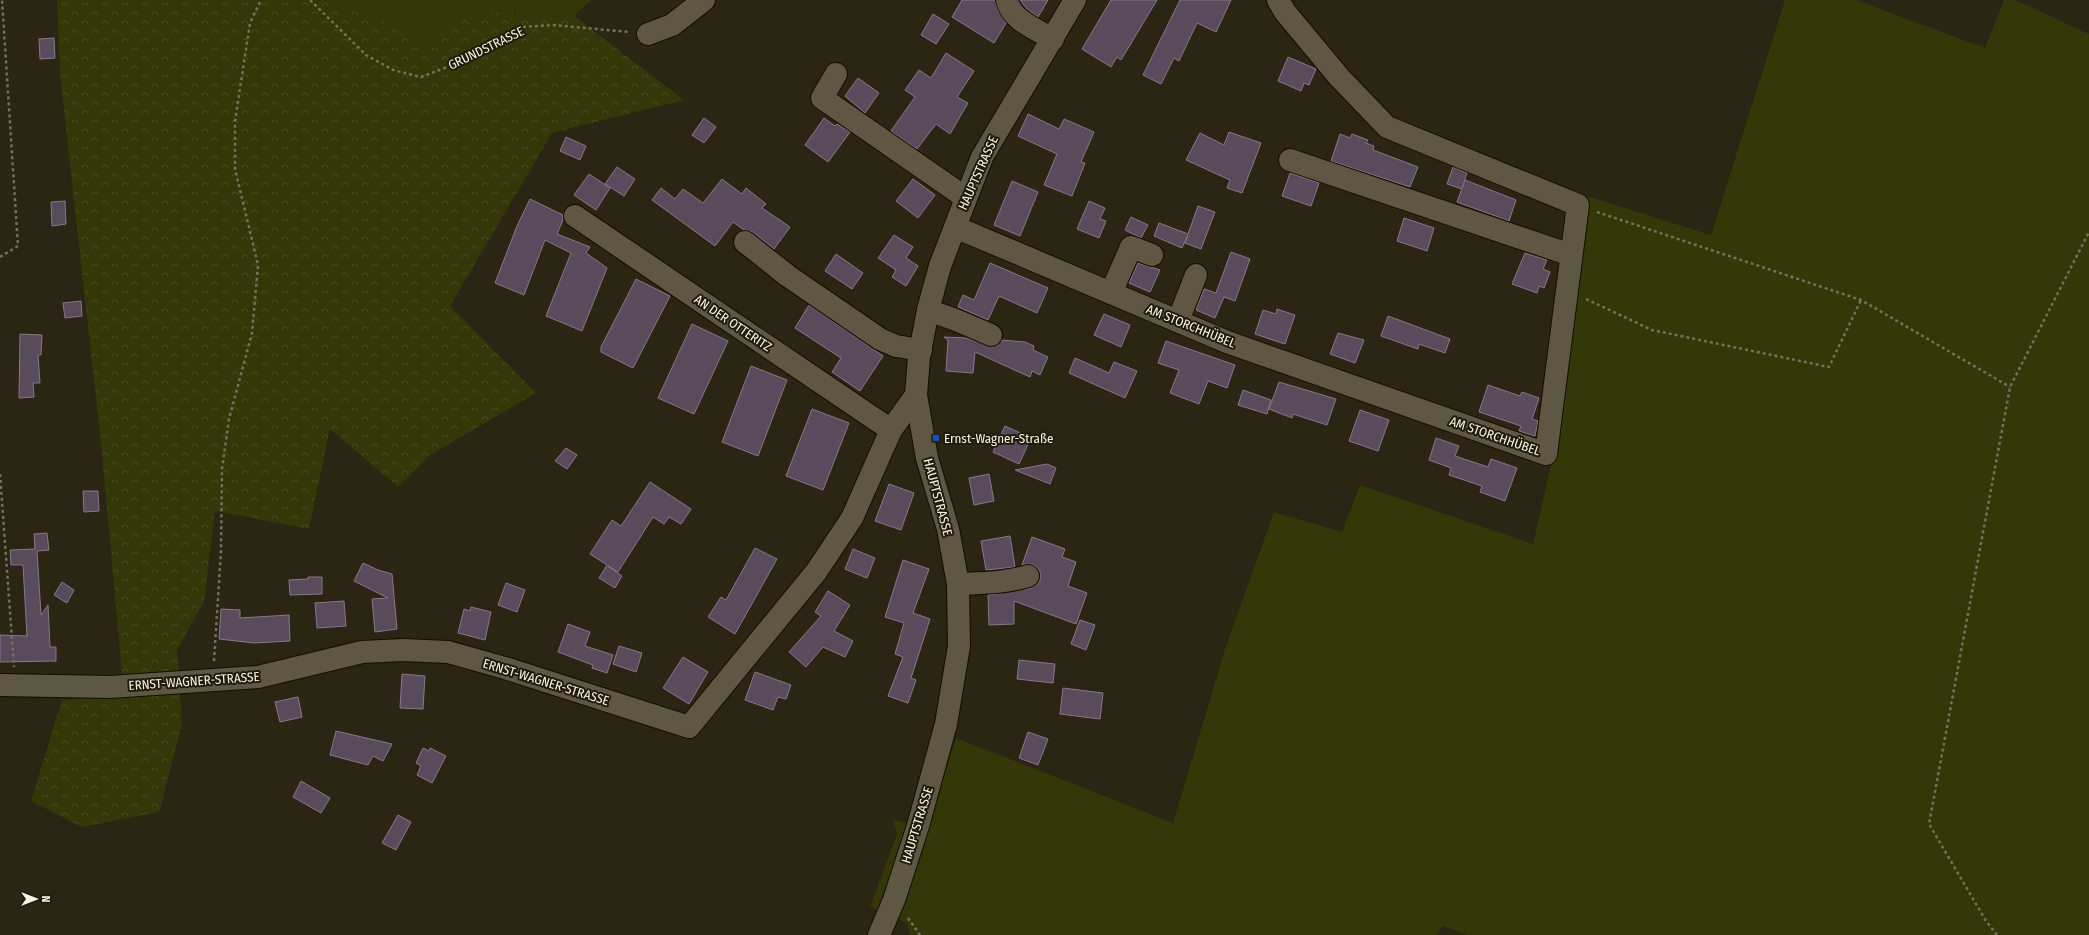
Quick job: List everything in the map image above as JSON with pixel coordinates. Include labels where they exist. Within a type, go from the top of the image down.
[{"type":"street","points":[[648,34],[672,25],[704,0]]},
{"type":"street","points":[[1006,0],[1010,9],[1017,17],[1053,39]]},
{"type":"street","name":"HAUPTSTRASSE","points":[[880,935],[894,900],[918,826],[946,724],[959,646],[958,584],[948,529],[928,458],[916,395],[920,350],[928,310],[940,266],[954,227],[986,150],[1075,0]]},
{"type":"street","points":[[1278,0],[1285,12],[1339,77],[1387,127],[1578,205]]},
{"type":"street","points":[[836,74],[822,98],[966,198]]},
{"type":"street","points":[[1290,160],[1571,255]]},
{"type":"street","name":"AM STORCHHÜBEL","points":[[954,227],[1227,342],[1546,454],[1578,205]]},
{"type":"street","name":"AN DER OTTERITZ","points":[[575,216],[891,430]]},
{"type":"street","points":[[745,242],[788,276],[880,339],[896,346],[920,350]]},
{"type":"street","points":[[1111,293],[1131,247],[1152,255]]},
{"type":"street","points":[[1178,321],[1196,275]]},
{"type":"street","points":[[928,310],[991,335]]},
{"type":"street","name":"ERNST-WAGNER-STRASSE","points":[[8,685],[110,687],[258,677],[362,652],[403,650],[448,652],[513,670],[689,727],[816,572],[852,518],[891,430],[916,395]]},
{"type":"street","points":[[958,584],[990,583],[1015,580],[1028,576]]},
{"type":"path","points":[[0,257],[18,246],[2,0]]},
{"type":"path","points":[[213,680],[221,551],[222,469],[230,419],[252,333],[258,265],[235,169],[235,121],[250,23],[261,0]]},
{"type":"path","name":"GRUNDSTRASSE","points":[[310,0],[366,55],[393,70],[421,77],[458,63],[523,28],[553,25],[648,34]]},
{"type":"path","points":[[1578,205],[1861,300],[2010,387]]},
{"type":"path","points":[[1997,935],[1986,921],[1929,824],[2010,387],[2089,232]]},
{"type":"path","points":[[1567,290],[1652,330],[1829,367],[1861,300]]},
{"type":"path","points":[[0,474],[8,685]]},
{"type":"green space","points":[[57,0],[324,0],[395,25],[416,44],[430,40],[456,18],[505,11],[532,17],[574,16],[684,100],[552,133],[450,306],[536,393],[430,455],[398,487],[330,429],[309,529],[215,511],[204,602],[177,650],[182,724],[159,812],[82,827],[31,801],[62,700],[124,696],[101,444],[60,74]]},
{"type":"green space","points":[[324,0],[591,0],[574,16],[532,17],[505,11],[456,18],[430,40],[416,45],[395,25]]},
{"type":"green space","points":[[1785,0],[1856,0],[1985,48],[2004,0],[2015,0],[2089,34],[2089,935],[1467,935],[1442,926],[1437,935],[910,935],[907,923],[870,907],[897,834],[893,820],[928,829],[956,738],[1173,823],[1226,646],[1274,512],[1342,532],[1360,485],[1533,544],[1554,452],[1587,196],[1711,235]]},
{"type":"building","points":[[962,0],[995,0],[998,11],[1006,23],[994,43],[952,17]]},
{"type":"building","points":[[1020,0],[1048,0],[1038,17],[1027,9]]},
{"type":"building","points":[[1111,0],[1157,0],[1121,60],[1117,57],[1111,67],[1082,49]]},
{"type":"building","points":[[1180,0],[1231,0],[1216,32],[1197,23],[1179,61],[1174,58],[1161,84],[1143,75]]},
{"type":"building","points":[[933,14],[949,24],[936,44],[921,35]]},
{"type":"building","points":[[54,38],[55,58],[40,59],[39,39]]},
{"type":"building","points":[[946,53],[974,71],[957,97],[968,103],[950,134],[936,124],[917,149],[891,131],[915,97],[905,90],[919,70],[931,78]]},
{"type":"building","points":[[1288,57],[1316,69],[1309,85],[1304,83],[1301,91],[1278,81]]},
{"type":"building","points":[[858,78],[879,93],[865,113],[845,96]]},
{"type":"building","points":[[1028,114],[1059,129],[1064,119],[1094,132],[1081,162],[1085,163],[1072,196],[1044,185],[1057,154],[1018,136]]},
{"type":"building","points":[[704,118],[716,127],[704,143],[692,135]]},
{"type":"building","points":[[824,118],[835,126],[837,124],[850,132],[828,162],[805,145]]},
{"type":"building","points":[[1229,132],[1261,143],[1242,193],[1227,188],[1230,180],[1186,160],[1200,133],[1224,145]]},
{"type":"building","points":[[1340,134],[1350,138],[1352,134],[1368,140],[1366,143],[1374,146],[1373,150],[1418,167],[1410,187],[1331,161]]},
{"type":"building","points":[[566,137],[586,146],[580,160],[560,151]]},
{"type":"building","points":[[617,167],[635,179],[624,196],[605,184]]},
{"type":"building","points":[[1453,167],[1467,173],[1462,189],[1447,184]]},
{"type":"building","points":[[1290,173],[1319,183],[1311,206],[1282,196]]},
{"type":"building","points":[[589,174],[610,188],[596,210],[574,195]]},
{"type":"building","points":[[722,179],[742,194],[746,188],[766,204],[762,208],[790,227],[774,249],[753,232],[744,230],[733,222],[715,246],[652,200],[661,188],[675,199],[683,189],[703,203]]},
{"type":"building","points":[[913,179],[935,195],[918,218],[896,201]]},
{"type":"building","points":[[1465,180],[1516,200],[1509,221],[1457,202]]},
{"type":"building","points":[[1012,181],[1038,192],[1020,236],[994,225]]},
{"type":"building","points":[[530,199],[563,215],[563,220],[557,234],[590,247],[586,253],[607,268],[582,331],[546,316],[571,253],[545,240],[524,295],[495,283],[517,226]]},
{"type":"building","points":[[65,201],[66,224],[52,226],[51,202]]},
{"type":"building","points":[[1089,201],[1105,208],[1100,219],[1106,221],[1099,238],[1077,229]]},
{"type":"building","points":[[1198,206],[1215,212],[1201,249],[1185,243],[1188,235],[1182,248],[1154,236],[1159,223],[1188,234]]},
{"type":"building","points":[[1131,217],[1148,225],[1141,238],[1125,230]]},
{"type":"building","points":[[1404,218],[1434,228],[1427,251],[1397,241]]},
{"type":"building","points":[[894,235],[913,247],[906,258],[918,266],[906,286],[892,277],[896,270],[878,258]]},
{"type":"building","points":[[1231,252],[1250,259],[1235,301],[1224,297],[1215,318],[1196,310],[1204,289],[1216,293]]},
{"type":"building","points":[[1525,253],[1547,260],[1543,269],[1550,272],[1544,288],[1539,286],[1537,293],[1512,284]]},
{"type":"building","points":[[836,254],[863,273],[852,289],[825,271]]},
{"type":"building","points":[[990,263],[1048,288],[1037,313],[999,296],[988,320],[958,307],[963,295],[974,300]]},
{"type":"building","points":[[1138,263],[1160,270],[1150,292],[1129,283]]},
{"type":"building","points":[[636,279],[670,296],[633,368],[601,352],[601,347]]},
{"type":"building","points":[[81,301],[82,316],[65,318],[63,303]]},
{"type":"building","points":[[809,305],[883,356],[860,391],[832,372],[841,358],[795,328]]},
{"type":"building","points":[[1277,309],[1295,315],[1285,344],[1255,334],[1263,310],[1276,314]]},
{"type":"building","points":[[1104,314],[1130,325],[1121,347],[1094,335]]},
{"type":"building","points":[[1388,316],[1450,339],[1445,353],[1419,344],[1418,349],[1381,336]]},
{"type":"building","points":[[692,324],[728,341],[694,414],[658,398]]},
{"type":"building","points":[[1338,333],[1364,340],[1355,363],[1330,354]]},
{"type":"building","points":[[20,334],[42,335],[41,355],[38,355],[40,383],[33,383],[34,397],[19,398]]},
{"type":"building","points":[[944,337],[966,338],[992,347],[998,345],[1002,340],[1025,342],[1034,346],[1033,350],[1048,357],[1040,375],[1032,371],[1030,377],[975,352],[973,373],[946,371],[948,340]]},
{"type":"building","points":[[1166,341],[1235,365],[1227,388],[1208,381],[1199,404],[1170,393],[1179,370],[1158,363]]},
{"type":"building","points":[[1075,358],[1109,373],[1114,362],[1137,371],[1125,398],[1069,373]]},
{"type":"building","points":[[751,366],[787,380],[758,456],[722,442]]},
{"type":"building","points":[[1279,382],[1336,399],[1327,425],[1293,414],[1292,418],[1269,409]]},
{"type":"building","points":[[1488,385],[1520,396],[1522,392],[1539,398],[1532,419],[1538,421],[1535,436],[1519,431],[1521,426],[1479,412]]},
{"type":"building","points":[[1243,390],[1271,400],[1267,414],[1238,405]]},
{"type":"building","points":[[812,409],[849,423],[823,490],[786,476]]},
{"type":"building","points":[[1360,410],[1389,420],[1378,451],[1349,441]]},
{"type":"building","points":[[1005,426],[1031,438],[1019,464],[993,452]]},
{"type":"building","points":[[1436,438],[1459,446],[1455,456],[1488,467],[1491,459],[1517,468],[1505,501],[1480,492],[1482,486],[1449,475],[1451,468],[1429,460]]},
{"type":"building","points":[[566,448],[577,455],[567,469],[555,461]]},
{"type":"building","points":[[1047,464],[1056,468],[1050,484],[1015,470]]},
{"type":"building","points":[[989,474],[994,501],[974,505],[969,478]]},
{"type":"building","points":[[650,482],[691,509],[681,524],[669,517],[664,524],[653,517],[618,572],[608,566],[622,576],[615,588],[599,578],[607,565],[590,554],[612,520],[621,526]]},
{"type":"building","points":[[889,484],[914,493],[901,530],[875,521]]},
{"type":"building","points":[[83,491],[98,491],[99,511],[84,512]]},
{"type":"building","points":[[47,533],[49,550],[37,551],[41,615],[48,605],[50,647],[56,647],[56,661],[0,662],[0,635],[27,636],[23,565],[11,565],[10,550],[35,549],[34,534]]},
{"type":"building","points":[[1010,536],[1015,567],[986,570],[981,541]]},
{"type":"building","points":[[1032,537],[1065,549],[1062,557],[1076,562],[1068,586],[1087,593],[1076,624],[1014,601],[1014,624],[989,625],[988,595],[1031,588],[1037,585],[1040,580],[1040,572],[1037,567],[1031,564],[1022,565]]},
{"type":"building","points":[[755,548],[777,559],[735,634],[708,617],[721,597],[726,600]]},
{"type":"building","points":[[853,549],[875,558],[867,578],[845,569]]},
{"type":"building","points":[[903,560],[929,569],[913,613],[930,619],[911,678],[916,680],[908,703],[888,696],[903,657],[895,654],[904,623],[885,617]]},
{"type":"building","points":[[363,563],[378,570],[392,574],[397,629],[375,632],[372,599],[388,598],[354,581]]},
{"type":"building","points":[[308,577],[322,577],[322,594],[290,595],[289,580],[308,579]]},
{"type":"building","points":[[62,582],[74,590],[67,603],[54,595]]},
{"type":"building","points":[[506,583],[525,590],[517,612],[498,605]]},
{"type":"building","points":[[828,591],[850,605],[834,631],[853,641],[845,657],[823,647],[806,667],[789,652],[821,616],[815,612]]},
{"type":"building","points":[[344,601],[346,626],[317,628],[315,603]]},
{"type":"building","points":[[471,607],[491,612],[485,640],[458,633],[464,609],[470,611]]},
{"type":"building","points":[[221,609],[240,610],[240,618],[289,615],[290,641],[254,643],[219,639]]},
{"type":"building","points":[[1080,620],[1095,625],[1086,650],[1071,644]]},
{"type":"building","points":[[568,624],[590,632],[585,646],[613,655],[607,673],[592,668],[593,665],[558,652]]},
{"type":"building","points":[[619,646],[642,653],[636,672],[613,664]]},
{"type":"building","points":[[683,657],[708,672],[689,704],[663,688]]},
{"type":"building","points":[[1019,660],[1055,664],[1053,683],[1017,679]]},
{"type":"building","points":[[755,672],[791,685],[786,699],[778,697],[773,710],[745,700]]},
{"type":"building","points":[[402,674],[425,676],[423,709],[400,708]]},
{"type":"building","points":[[1063,688],[1103,693],[1100,719],[1060,714]]},
{"type":"building","points":[[298,697],[302,717],[280,722],[275,702]]},
{"type":"building","points":[[336,731],[392,744],[383,761],[373,756],[368,765],[330,755]]},
{"type":"building","points":[[1028,732],[1048,739],[1038,765],[1019,758]]},
{"type":"building","points":[[423,748],[429,751],[430,748],[446,756],[432,783],[417,775],[421,766],[416,763]]},
{"type":"building","points":[[301,781],[330,798],[321,813],[293,797]]},
{"type":"building","points":[[398,815],[411,822],[396,850],[382,843]]},
{"type":"place","name":"Ernst-Wagner-Straße","points":[[936,438]]}]
